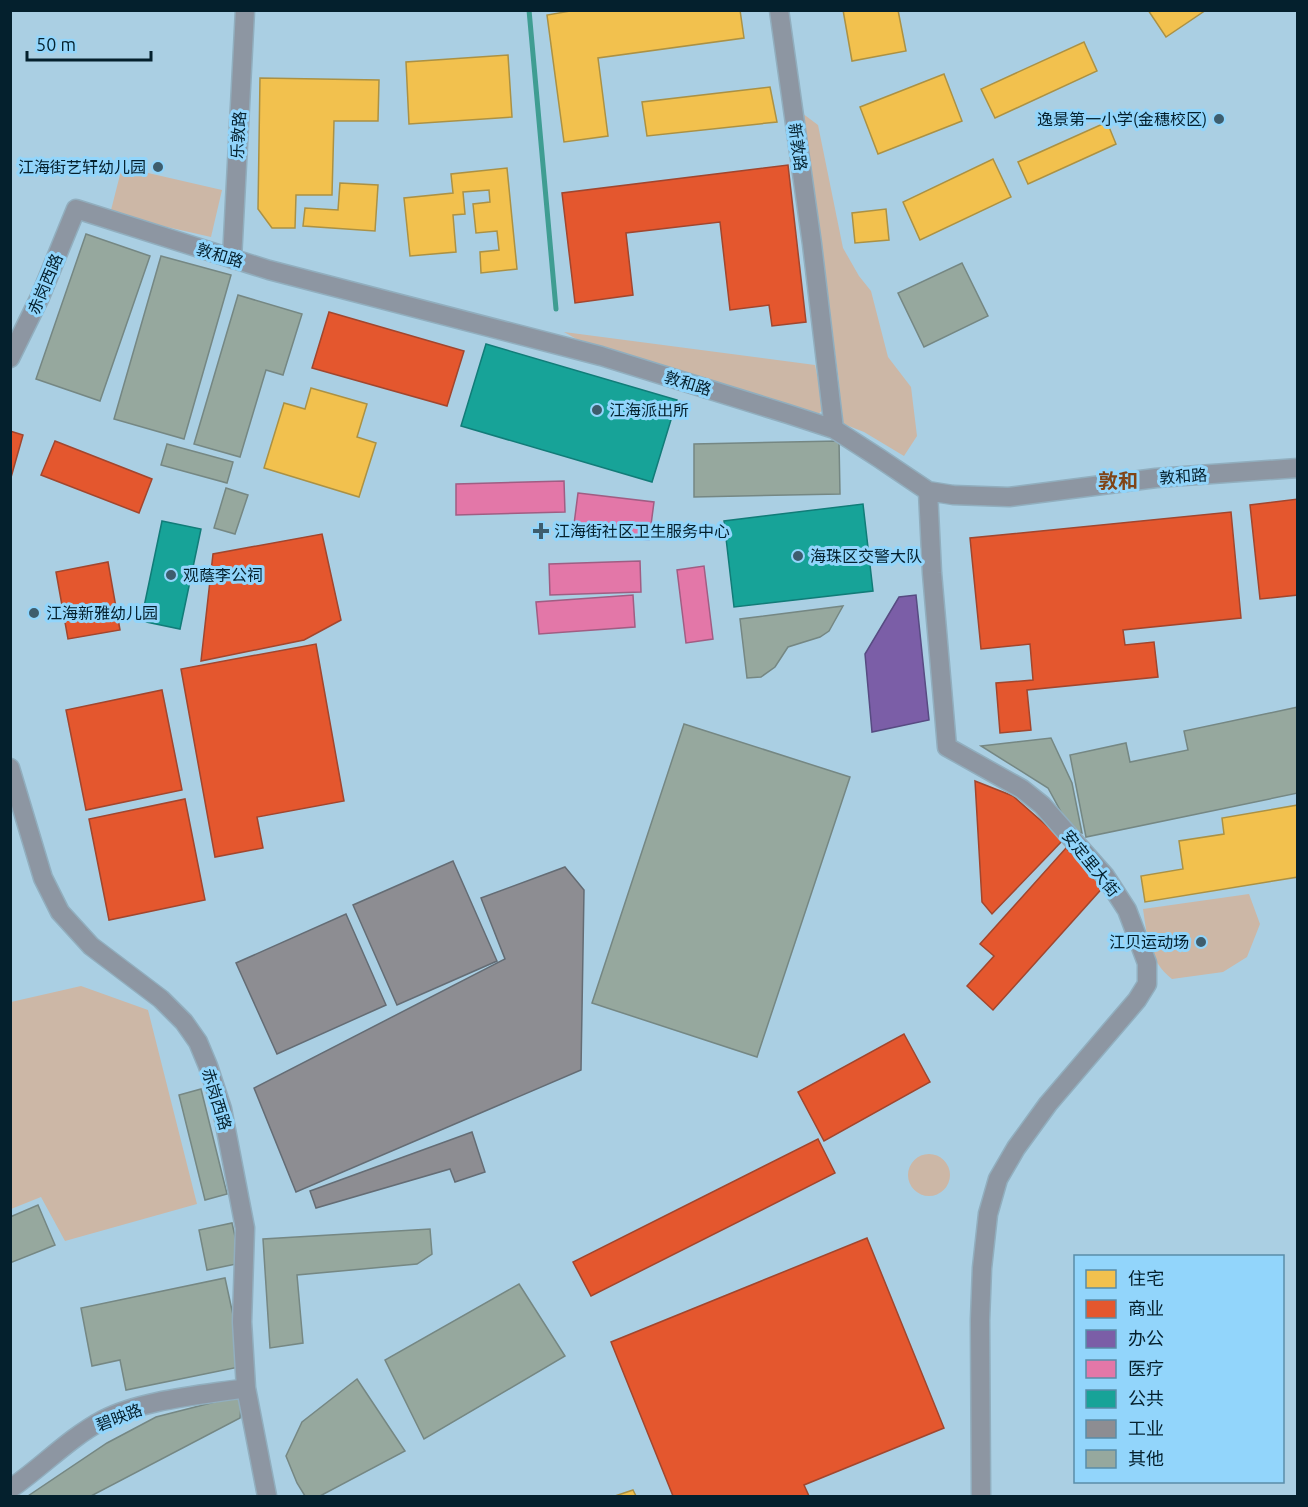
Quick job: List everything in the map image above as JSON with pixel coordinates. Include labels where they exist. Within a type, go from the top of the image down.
[{"type":"street","name":"乐敦路","points":[[232,259],[245,10]]},
{"type":"street","name":"新敦路","points":[[779,10],[834,429]]},
{"type":"street","name":"敦和路","points":[[76,209],[269,270],[601,356],[834,429],[928,491],[953,495],[1009,497],[1156,478],[1298,468]]},
{"type":"street","name":"赤岗西路","points":[[10,358],[40,297],[76,209]]},
{"type":"street","name":"安定里大街","points":[[928,491],[932,573],[947,747],[1022,789],[1042,805],[1105,876],[1127,910],[1138,937],[1148,973],[1147,984],[1137,1000],[1048,1104],[998,1179],[988,1214],[982,1268],[981,1497]]},
{"type":"street","name":"赤岗西路","points":[[10,768],[43,878],[60,912],[91,946],[161,999],[184,1022],[198,1042],[208,1066],[222,1109],[245,1227],[242,1322],[246,1388],[267,1497]]},
{"type":"street","name":"碧映路","points":[[10,1489],[83,1431],[104,1419],[143,1406],[246,1388]]},
{"type":"shaded area","points":[[802,113],[818,125],[843,248],[859,276],[871,291],[888,357],[911,387],[917,436],[904,456],[864,432],[841,423],[839,381]]},
{"type":"shaded area","points":[[122,167],[222,190],[211,237],[110,214]]},
{"type":"shaded area","points":[[564,332],[815,365],[824,409],[817,415],[598,351]]},
{"type":"shaded area","name":"江贝运动场","points":[[1249,894],[1260,924],[1247,957],[1223,972],[1172,979],[1164,972],[1150,947],[1143,909]]},
{"type":"shaded area","points":[[81,986],[148,1010],[197,1204],[65,1241],[41,1197],[11,1209],[11,1002]]},
{"type":"shaded area","points":[[929,1154],[937,1155],[944,1160],[949,1167],[949,1183],[944,1190],[937,1195],[929,1196],[921,1195],[914,1190],[909,1183],[908,1175],[909,1167],[914,1160],[921,1155]]},
{"type":"building: 住宅","points":[[576,10],[740,10],[744,38],[598,58],[608,136],[564,142],[547,15]]},
{"type":"building: 住宅","points":[[843,10],[898,10],[906,51],[852,61]]},
{"type":"building: 住宅","points":[[1148,10],[1206,10],[1166,37]]},
{"type":"building: 住宅","points":[[1084,42],[1097,71],[995,118],[981,89]]},
{"type":"building: 住宅","points":[[508,55],[512,117],[409,124],[406,62]]},
{"type":"building: 住宅","points":[[944,74],[962,121],[878,154],[860,107]]},
{"type":"building: 住宅","points":[[260,78],[379,80],[378,121],[334,121],[332,195],[296,195],[295,228],[272,228],[258,209]]},
{"type":"building: 住宅","points":[[770,87],[777,122],[647,136],[642,102]]},
{"type":"building: 住宅","points":[[1107,122],[1116,144],[1028,184],[1018,162]]},
{"type":"building: 住宅","points":[[993,159],[1011,197],[920,240],[903,202]]},
{"type":"building: 住宅","points":[[507,168],[517,269],[481,273],[480,252],[499,250],[497,231],[476,233],[473,204],[490,202],[489,190],[463,192],[465,214],[453,215],[456,252],[410,256],[404,198],[453,193],[451,174]]},
{"type":"building: 住宅","points":[[340,183],[378,185],[375,231],[303,226],[305,208],[338,210]]},
{"type":"building: 住宅","points":[[886,209],[889,240],[855,243],[852,213]]},
{"type":"building: 住宅","points":[[311,388],[367,404],[357,437],[376,443],[359,497],[264,468],[284,403],[305,409]]},
{"type":"building: 住宅","points":[[1298,805],[1298,877],[1145,902],[1141,876],[1183,869],[1179,841],[1224,834],[1222,818]]},
{"type":"building: 住宅","points":[[633,1490],[636,1496],[615,1496]]},
{"type":"building: 商业","points":[[788,165],[806,322],[772,326],[769,305],[730,310],[720,222],[626,233],[633,295],[575,303],[562,193]]},
{"type":"building: 商业","points":[[329,312],[464,351],[447,406],[312,368]]},
{"type":"building: 商业","points":[[10,431],[23,435],[10,481]]},
{"type":"building: 商业","points":[[55,441],[152,479],[139,513],[41,475]]},
{"type":"building: 商业","points":[[1298,499],[1298,595],[1260,599],[1250,505]]},
{"type":"building: 商业","points":[[1231,512],[1241,618],[1123,630],[1125,645],[1154,642],[1158,677],[1027,690],[1031,730],[1000,733],[996,683],[1033,680],[1030,644],[981,649],[970,538]]},
{"type":"building: 商业","points":[[322,534],[341,620],[304,640],[201,661],[213,554]]},
{"type":"building: 商业","points":[[108,562],[120,630],[68,639],[56,572]]},
{"type":"building: 商业","points":[[316,644],[344,801],[257,817],[263,848],[215,857],[181,669]]},
{"type":"building: 商业","points":[[162,690],[182,790],[86,810],[66,710]]},
{"type":"building: 商业","points":[[975,781],[1013,796],[1063,840],[992,914],[982,902]]},
{"type":"building: 商业","points":[[185,799],[205,900],[109,920],[89,819]]},
{"type":"building: 商业","points":[[1066,848],[1106,884],[993,1010],[967,986],[994,956],[980,944]]},
{"type":"building: 商业","points":[[904,1034],[930,1082],[824,1141],[798,1092]]},
{"type":"building: 商业","points":[[818,1139],[835,1173],[591,1296],[573,1262]]},
{"type":"building: 商业","points":[[867,1238],[944,1428],[804,1485],[809,1496],[673,1496],[611,1342]]},
{"type":"building: 办公","points":[[916,595],[929,720],[872,732],[865,654],[899,597]]},
{"type":"building: 医疗","points":[[564,481],[565,512],[456,515],[456,484]]},
{"type":"building: 医疗","points":[[578,493],[654,502],[649,540],[573,532]]},
{"type":"building: 医疗","points":[[640,561],[641,592],[550,595],[549,564]]},
{"type":"building: 医疗","points":[[704,566],[713,639],[686,643],[677,570]]},
{"type":"building: 医疗","points":[[633,595],[635,627],[539,634],[536,602]]},
{"type":"building: 公共","points":[[486,344],[677,400],[652,482],[461,426]]},
{"type":"building: 公共","name":"海珠区交警大队","points":[[863,504],[873,591],[734,607],[724,521]]},
{"type":"building: 公共","name":"观蔭李公祠","points":[[162,521],[201,529],[180,629],[141,621]]},
{"type":"building: 工业","points":[[453,861],[497,961],[397,1005],[353,905]]},
{"type":"building: 工业","points":[[565,867],[584,890],[581,1070],[296,1192],[254,1088],[505,959],[481,898]]},
{"type":"building: 工业","points":[[346,914],[386,1005],[277,1054],[236,963]]},
{"type":"building: 工业","points":[[472,1132],[485,1172],[455,1182],[450,1169],[316,1208],[310,1191]]},
{"type":"building: 其他","points":[[86,234],[150,256],[100,401],[36,379]]},
{"type":"building: 其他","points":[[161,256],[231,275],[184,439],[114,419]]},
{"type":"building: 其他","points":[[962,263],[988,316],[924,347],[898,293]]},
{"type":"building: 其他","points":[[238,295],[302,314],[283,375],[266,370],[240,457],[194,444]]},
{"type":"building: 其他","points":[[839,441],[840,494],[694,497],[694,444]]},
{"type":"building: 其他","points":[[167,444],[233,462],[227,483],[161,465]]},
{"type":"building: 其他","points":[[226,488],[248,495],[235,534],[214,528]]},
{"type":"building: 其他","points":[[843,606],[829,631],[820,637],[788,647],[775,667],[761,677],[747,678],[740,619]]},
{"type":"building: 其他","points":[[1298,707],[1298,793],[1086,837],[1070,755],[1126,743],[1130,762],[1188,750],[1184,731]]},
{"type":"building: 其他","points":[[684,724],[850,777],[757,1057],[592,1003]]},
{"type":"building: 其他","points":[[1051,738],[1072,783],[1082,833],[1071,830],[1048,788],[981,746]]},
{"type":"building: 其他","points":[[201,1089],[227,1194],[205,1200],[179,1095]]},
{"type":"building: 其他","points":[[38,1205],[55,1245],[10,1263],[10,1217]]},
{"type":"building: 其他","points":[[232,1223],[241,1263],[207,1270],[199,1230]]},
{"type":"building: 其他","points":[[430,1229],[432,1254],[417,1264],[297,1275],[303,1343],[270,1348],[263,1239]]},
{"type":"building: 其他","points":[[225,1278],[244,1366],[126,1390],[120,1360],[92,1366],[81,1308]]},
{"type":"building: 其他","points":[[519,1284],[565,1356],[424,1439],[385,1360]]},
{"type":"building: 其他","points":[[357,1379],[405,1451],[320,1496],[305,1496],[286,1456],[302,1422]]},
{"type":"building: 其他","points":[[242,1395],[240,1418],[91,1496],[28,1496],[107,1443],[156,1417]]},
{"type":"waterway","points":[[529,10],[556,309]]},
{"type":"place","name":"逸景第一小学(金穗校区)","points":[[1219,119]]},
{"type":"place","name":"江海街艺轩幼儿园","points":[[158,167]]},
{"type":"place","name":"江海派出所","points":[[597,410]]},
{"type":"place","name":"江海街社区卫生服务中心","points":[[541,531]]},
{"type":"place","name":"海珠区交警大队","points":[[798,556]]},
{"type":"place","name":"观蔭李公祠","points":[[171,575]]},
{"type":"place","name":"江海新雅幼儿园","points":[[34,613]]},
{"type":"place","name":"江贝运动场","points":[[1201,942]]},
{"type":"district","name":"敦和","points":[[1118,481]]}]
